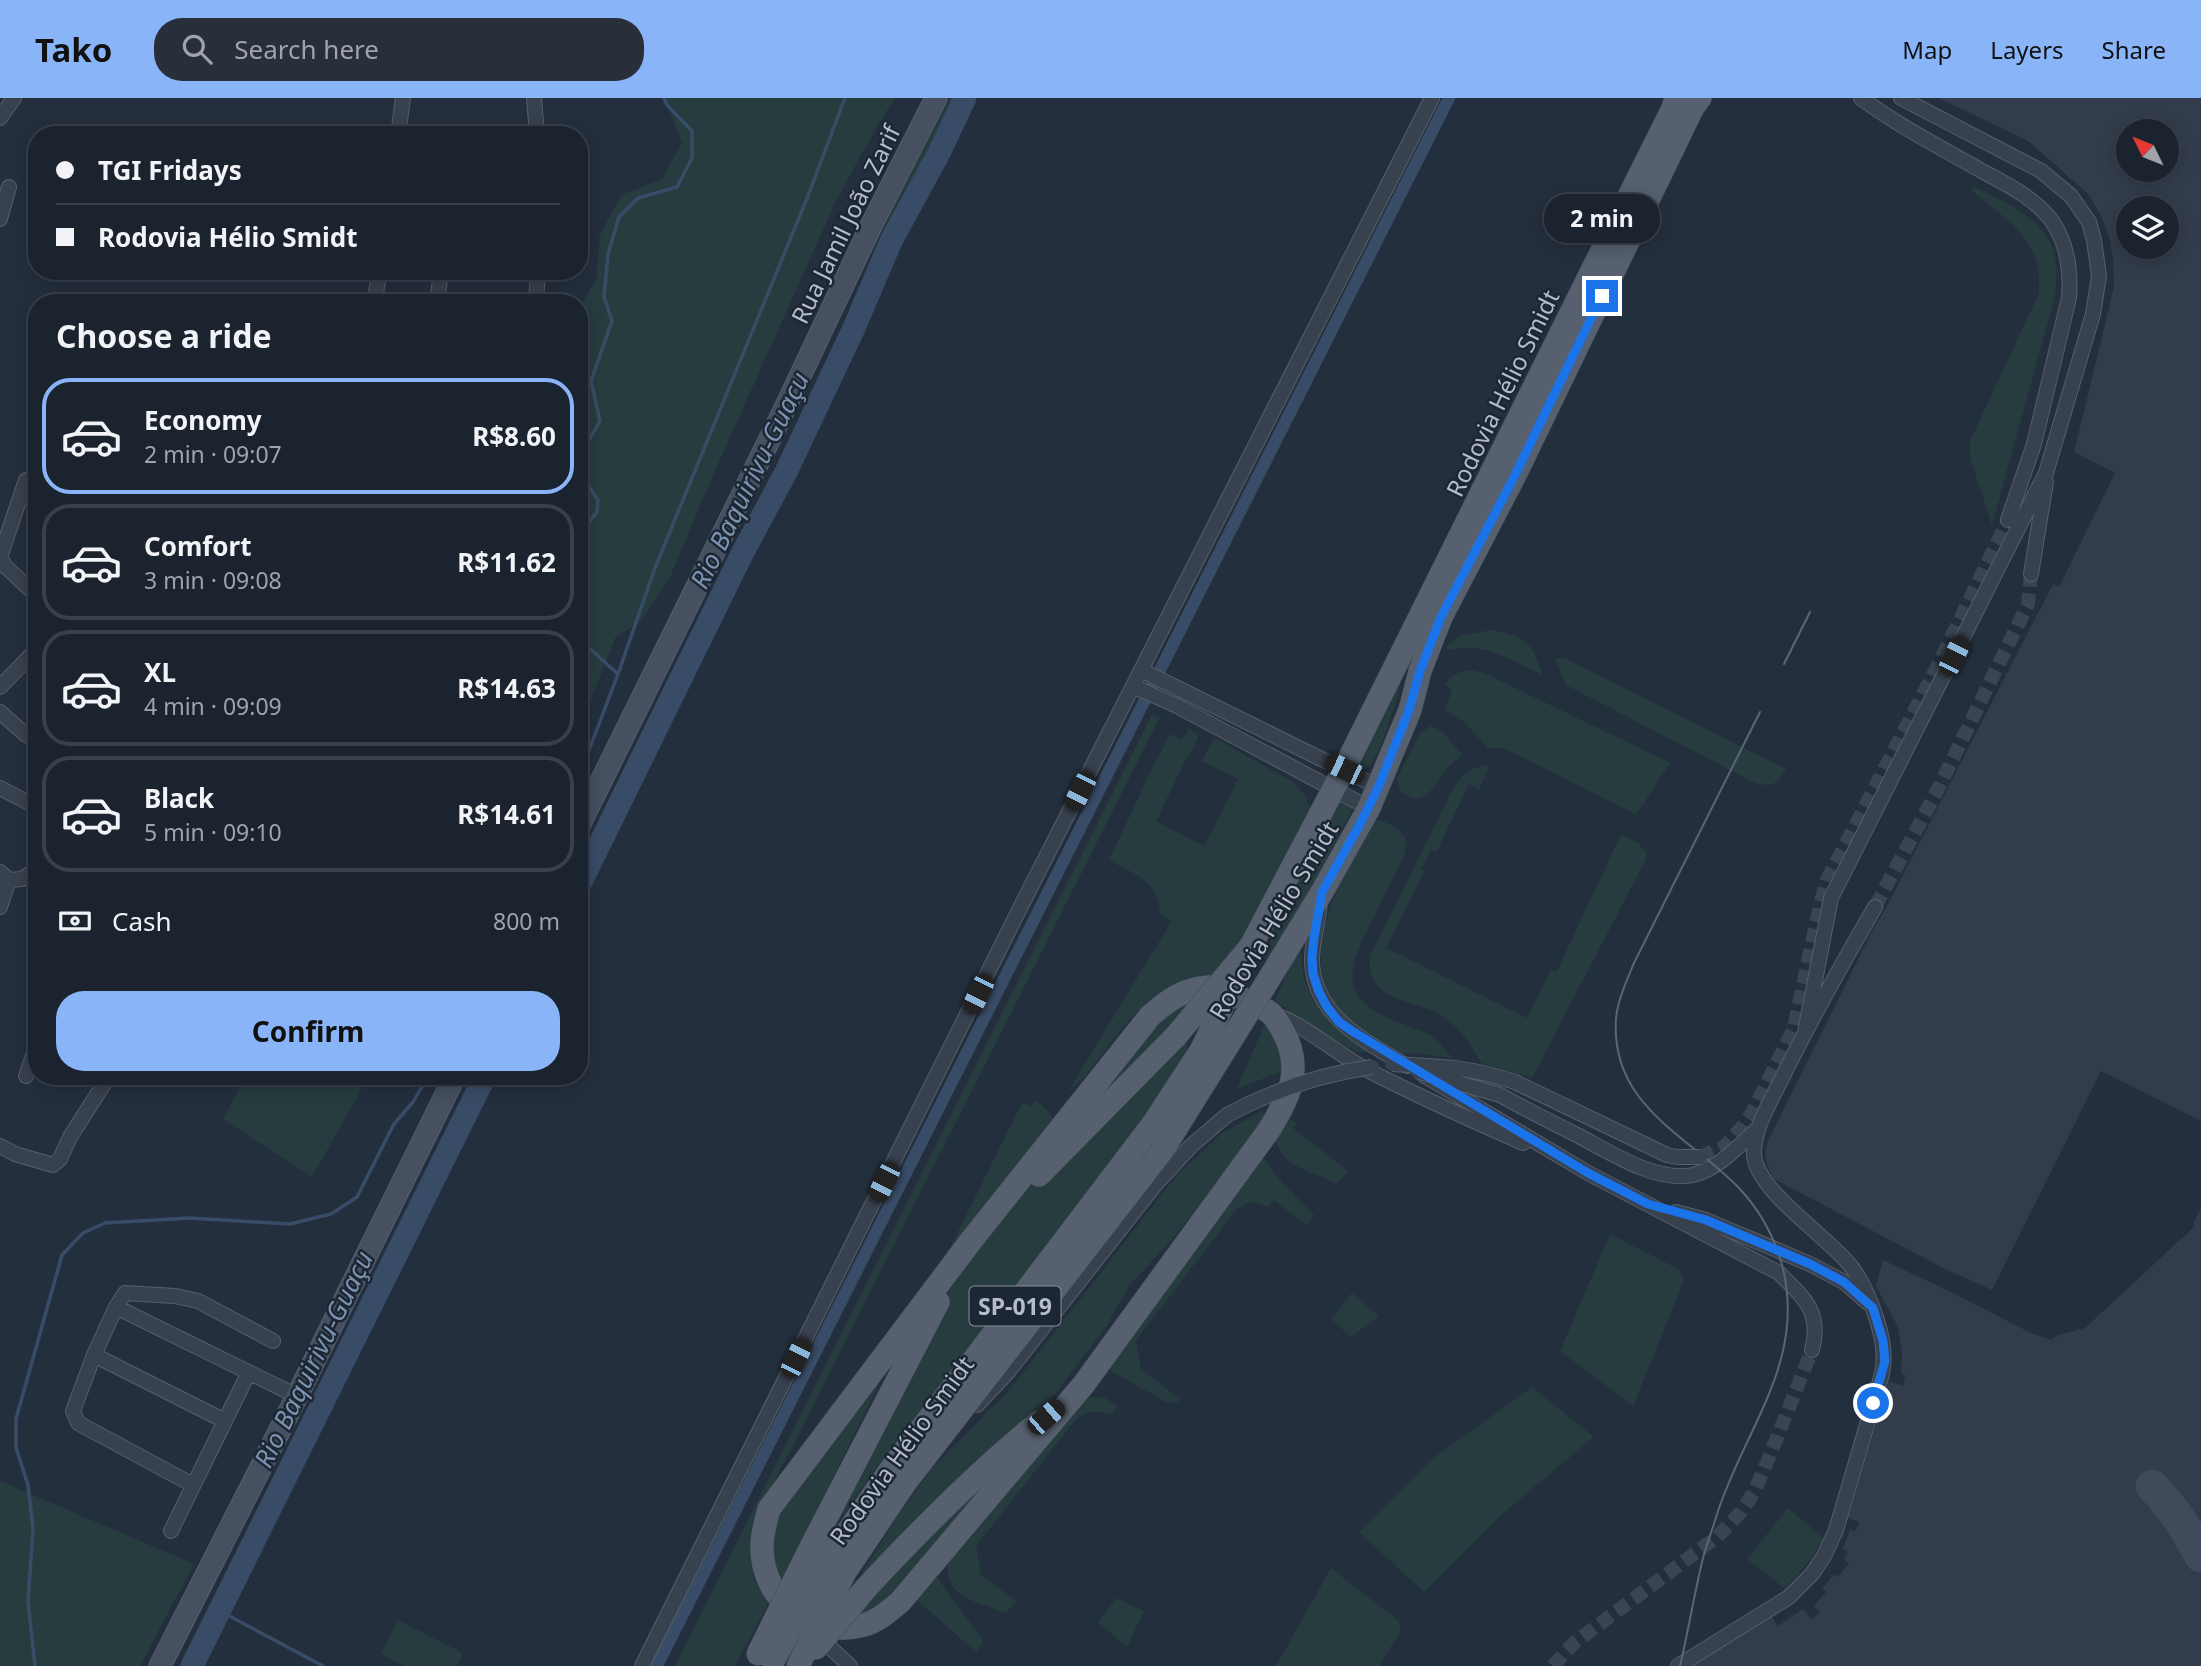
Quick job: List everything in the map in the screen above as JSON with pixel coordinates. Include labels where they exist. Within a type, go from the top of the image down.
[{"type":"main road","name":"Rua Jamil João Zarif","points":[[588,808],[936,98]]},
{"type":"main road","name":"Rodovia Hélio Smidt","points":[[799,1666],[827,1562],[874,1525],[1162,1151],[1211,1054],[1251,946],[1339,779],[1676,98]]},
{"type":"main road","name":"Rodovia Hélio Smidt","points":[[763,1662],[893,1466],[1153,1124],[1211,1054],[1280,961],[1322,892],[1373,798],[1409,710],[1420,671],[1441,617],[1515,475],[1693,107],[1700,98]]},
{"type":"main road","points":[[827,1562],[970,1242],[1068,1147],[1176,1036],[1251,946]]},
{"type":"main road","points":[[1209,987],[1232,993],[1272,1013],[1287,1040],[1294,1065],[1285,1105],[1084,1384],[919,1582],[883,1616],[867,1625],[847,1629],[827,1627],[800,1618],[776,1593],[766,1577],[761,1544],[769,1509],[970,1242],[1150,1016],[1171,999],[1195,988],[1209,987]]},
{"type":"main road","points":[[160,1666],[452,1085]]},
{"type":"main road","points":[[799,1666],[923,1527],[986,1468],[1084,1384]]},
{"type":"street","points":[[0,118],[14,98]]},
{"type":"street","points":[[399,126],[403,98]]},
{"type":"street","points":[[534,98],[536,126]]},
{"type":"street","points":[[642,1666],[1014,920],[1139,688],[1432,98]]},
{"type":"street","points":[[1861,98],[1884,115],[2035,203],[2060,234],[2071,275],[2069,298],[2034,444],[2008,520]]},
{"type":"street","points":[[1805,1032],[1834,890],[1916,734],[2046,473],[2097,295],[2099,276],[2098,257],[2089,222],[2071,196],[2041,171],[1901,98]]},
{"type":"street","points":[[0,219],[9,187]]},
{"type":"street","points":[[2031,574],[2043,508],[2046,473]]},
{"type":"street","points":[[26,480],[0,557],[5,566],[28,588]]},
{"type":"street","points":[[0,687],[28,658]]},
{"type":"street","points":[[1147,672],[1373,798]]},
{"type":"street","points":[[1139,688],[1339,779],[1373,798]]},
{"type":"street","points":[[0,712],[28,736]]},
{"type":"street","points":[[0,788],[28,802]]},
{"type":"street","points":[[0,907],[3,878],[22,879],[28,875]]},
{"type":"street","points":[[1322,892],[1314,938],[1313,974],[1323,1000],[1339,1022],[1365,1041],[1588,1173]]},
{"type":"street","points":[[1678,1666],[1789,1597],[1812,1574],[1825,1556],[1836,1530],[1885,1361],[1883,1341],[1873,1308],[1852,1267],[1763,1179],[1754,1154],[1758,1128],[1805,1032],[1875,907]]},
{"type":"street","points":[[1272,1013],[1292,1022],[1360,1066],[1588,1173],[1779,1273],[1801,1295],[1812,1311],[1815,1328],[1812,1350]]},
{"type":"street","points":[[1392,1064],[1500,1096],[1629,1162],[1658,1173],[1692,1175],[1707,1169],[1758,1128]]},
{"type":"street","points":[[933,1446],[976,1407],[1008,1372],[1156,1185],[1191,1146],[1227,1115],[1279,1089],[1346,1070],[1392,1064],[1446,1066],[1489,1073],[1516,1082],[1667,1155],[1700,1157]]},
{"type":"street","points":[[26,1076],[28,1070]]},
{"type":"street","points":[[0,1146],[15,1154],[53,1165],[60,1158],[103,1085]]},
{"type":"street","points":[[1648,1204],[1706,1220],[1832,1275],[1873,1308]]},
{"type":"street","points":[[193,1485],[78,1423],[73,1410],[116,1307],[125,1293],[198,1301],[273,1341]]},
{"type":"street","points":[[116,1307],[297,1396]]},
{"type":"street","points":[[94,1355],[225,1420]]},
{"type":"street","points":[[171,1531],[249,1372]]},
{"type":"street","points":[[800,1618],[850,1666]]},
{"type":"shaded area","points":[[1939,98],[2201,98],[2201,1121],[2101,1071],[1992,1290],[1945,1269],[1774,1179],[1767,1165],[1765,1152],[1873,929],[2053,584],[2059,587],[2115,473],[2074,452],[2114,287],[2110,240],[2100,214],[2088,194],[2028,141]]},
{"type":"shaded area","points":[[2201,1208],[2201,1666],[1692,1666],[1772,1617],[1778,1626],[1803,1609],[1811,1619],[1820,1613],[1814,1606],[1826,1592],[1822,1589],[1834,1574],[1838,1577],[1849,1564],[1844,1559],[1848,1552],[1843,1549],[1850,1529],[1856,1531],[1859,1522],[1848,1518],[1889,1381],[1903,1386],[1905,1376],[1901,1374],[1902,1354],[1898,1327],[1876,1286],[1883,1260],[2031,1333],[2051,1340],[2058,1335],[2085,1328],[2195,1226],[2193,1224]]},
{"type":"green space","points":[[665,98],[895,98],[835,203],[670,577],[641,621],[615,638],[588,708],[588,294],[596,280],[600,235],[621,195],[662,179],[682,143]]},
{"type":"green space","points":[[948,98],[959,98],[887,234],[883,252],[875,260],[866,280],[863,295],[845,340],[822,388],[815,389],[889,217]]},
{"type":"green space","points":[[1974,186],[2011,205],[2034,222],[2051,244],[2056,267],[2055,296],[1992,525],[1970,458],[1970,441],[2039,293],[2038,274],[2029,245],[2010,222],[1971,190]]},
{"type":"green space","points":[[1491,630],[1526,642],[1535,655],[1542,675],[1485,650],[1449,650],[1446,647],[1460,636]]},
{"type":"green space","points":[[1555,658],[1566,659],[1786,769],[1773,784],[1753,782],[1566,685]]},
{"type":"green space","points":[[1471,670],[1484,673],[1670,763],[1636,815],[1516,754],[1501,748],[1488,748],[1464,722],[1445,710],[1452,689],[1445,684],[1456,674]]},
{"type":"green space","points":[[1397,683],[1401,686],[1381,746],[1369,766],[1362,772],[1357,765]]},
{"type":"green space","points":[[1152,714],[1160,717],[752,1524],[750,1550],[754,1580],[768,1604],[735,1666],[675,1666]]},
{"type":"green space","points":[[1431,726],[1441,731],[1463,754],[1450,765],[1427,794],[1414,798],[1399,789],[1397,778],[1420,733]]},
{"type":"green space","points":[[1189,728],[1199,735],[1156,821],[1204,846],[1238,779],[1202,761],[1213,740],[1217,739],[1293,782],[1305,795],[1311,811],[1245,943],[1217,980],[1180,982],[1154,997],[1131,1018],[1083,1078],[1069,1090],[1171,922],[1160,914],[1155,893],[1144,880],[1109,860],[1170,734],[1182,740]]},
{"type":"green space","points":[[1490,765],[1479,789],[1469,784],[1437,851],[1431,850],[1421,869],[1425,871],[1386,948],[1527,1018],[1551,970],[1557,971],[1621,834],[1638,843],[1647,853],[1532,1078],[1481,1063],[1465,1037],[1442,1016],[1383,991],[1370,972],[1370,956],[1453,788],[1469,771]]},
{"type":"green space","points":[[1342,799],[1351,803],[1353,808],[1295,920],[1268,961],[1265,959],[1280,915],[1334,804]]},
{"type":"green space","points":[[1374,820],[1396,828],[1403,835],[1406,846],[1403,858],[1357,952],[1353,967],[1355,990],[1360,999],[1378,1013],[1428,1034],[1440,1043],[1452,1058],[1388,1052],[1336,1006],[1325,982],[1321,957],[1331,906],[1365,829]]},
{"type":"green space","points":[[1301,939],[1305,981],[1318,1006],[1337,1026],[1371,1052],[1356,1052],[1313,1029],[1275,1001]]},
{"type":"green space","points":[[1205,996],[1046,1159],[1169,1009]]},
{"type":"green space","points":[[1267,1018],[1288,1069],[1237,1089]]},
{"type":"green space","points":[[1183,1044],[1187,1044],[1188,1050],[1157,1101],[876,1468],[831,1532],[946,1297],[966,1262],[995,1221]]},
{"type":"green space","points":[[241,1085],[364,1085],[312,1177],[223,1119]]},
{"type":"green space","points":[[1036,1101],[1048,1111],[1054,1124],[818,1429],[822,1417],[946,1256],[1022,1103],[1031,1106]]},
{"type":"green space","points":[[1263,1110],[1264,1128],[1166,1246],[1129,1286],[1106,1327],[1049,1402],[1021,1432],[872,1571],[862,1573],[897,1517],[934,1466],[1011,1388],[1176,1176],[1221,1134]]},
{"type":"green space","points":[[1287,1121],[1297,1123],[1293,1128],[1348,1171],[1337,1184],[1300,1168],[1279,1149],[1275,1138]]},
{"type":"green space","points":[[1260,1158],[1264,1159],[1277,1177],[1314,1215],[1307,1226],[1274,1200],[1268,1207],[1250,1202],[1237,1209],[1136,1340],[1141,1369],[1181,1400],[1175,1403],[1166,1402],[1108,1369]]},
{"type":"green space","points":[[1610,1234],[1680,1270],[1684,1280],[1633,1406],[1560,1351]]},
{"type":"green space","points":[[1352,1293],[1379,1316],[1351,1337],[1331,1319]]},
{"type":"green space","points":[[885,1372],[782,1581],[775,1580],[772,1518]]},
{"type":"green space","points":[[1532,1387],[1594,1437],[1508,1509],[1424,1592],[1359,1532],[1433,1458]]},
{"type":"green space","points":[[1103,1397],[1118,1406],[1110,1415],[1093,1412],[1077,1418],[976,1546],[981,1575],[1016,1601],[1006,1613],[962,1595],[949,1580],[950,1555],[1083,1398]]},
{"type":"green space","points":[[1005,1459],[923,1563],[895,1594],[874,1611],[851,1618]]},
{"type":"green space","points":[[0,1481],[194,1564],[140,1666],[0,1666]]},
{"type":"green space","points":[[1788,1508],[1823,1538],[1806,1565],[1784,1588],[1747,1559]]},
{"type":"green space","points":[[1331,1568],[1399,1621],[1400,1632],[1379,1666],[1276,1666]]},
{"type":"green space","points":[[936,1576],[983,1641],[976,1652],[917,1600]]},
{"type":"green space","points":[[1117,1598],[1144,1611],[1127,1647],[1098,1622]]},
{"type":"green space","points":[[398,1620],[463,1653],[457,1666],[405,1666],[381,1654]]},
{"type":"waterway","points":[[588,442],[600,421],[591,381],[612,321],[604,297],[608,254],[619,217],[638,198],[677,187],[692,158],[692,131],[667,105],[664,98]]},
{"type":"waterway","points":[[618,674],[655,568],[808,196],[845,98]]},
{"type":"waterway","name":"Rio Baquirivu-Guaçu","points":[[588,868],[743,552],[786,472],[854,328],[891,241],[938,155],[965,98]]},
{"type":"waterway","points":[[657,1666],[1449,98]]},
{"type":"waterway","points":[[588,486],[598,500],[597,512],[588,524]]},
{"type":"waterway","points":[[588,647],[618,674],[588,753]]},
{"type":"waterway","points":[[35,1666],[28,1602],[33,1528],[28,1485],[16,1448],[16,1419],[62,1255],[83,1233],[105,1223],[189,1218],[290,1224],[331,1214],[357,1197],[394,1124],[413,1102],[423,1085]]},
{"type":"waterway","name":"Rio Baquirivu-Guaçu","points":[[192,1666],[481,1085]]},
{"type":"waterway","points":[[220,1611],[323,1666]]},
{"type":"taxiway","points":[[2152,1486],[2179,1519],[2201,1556]]},
{"type":"tunnel","points":[[1700,1157],[1725,1146],[1742,1127],[1752,1113],[1794,1028],[1827,880],[1937,667],[2008,520]]},
{"type":"tunnel","points":[[1875,907],[1938,789],[2028,604],[2031,574]]},
{"type":"tunnel","points":[[1553,1666],[1574,1643],[1717,1537],[1741,1512],[1754,1492],[1812,1350]]},
{"type":"tram line","points":[[1784,664],[1810,612]]},
{"type":"tram line","points":[[1680,1666],[1699,1575],[1718,1511],[1770,1392],[1780,1362],[1788,1299],[1779,1254],[1753,1204],[1718,1168],[1675,1133],[1638,1096],[1625,1074],[1617,1048],[1616,1018],[1634,963],[1760,712]]},
{"type":"route","points":[[1602,296],[1515,475],[1430,640],[1409,710],[1378,788],[1322,892],[1314,938],[1313,974],[1327,1007],[1339,1022],[1365,1041],[1588,1173],[1648,1204],[1706,1220],[1810,1264],[1844,1282],[1873,1308],[1883,1341],[1885,1361],[1873,1403]]}]
